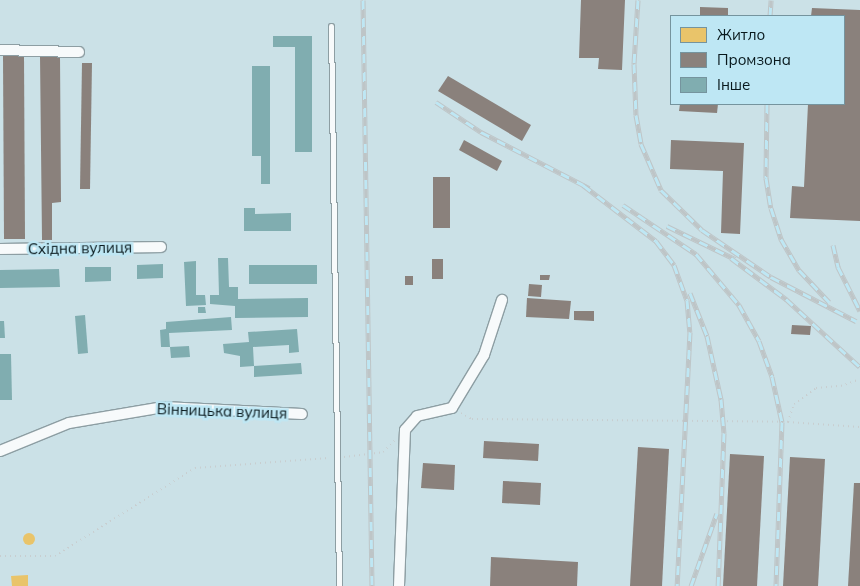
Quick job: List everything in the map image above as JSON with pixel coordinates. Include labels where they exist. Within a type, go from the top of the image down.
[{"type":"street","points":[[0,50],[79,52]]},
{"type":"street","name":"Східна вулиця","points":[[0,249],[161,247]]},
{"type":"street","points":[[399,586],[405,430],[417,416],[452,408],[484,355],[502,300]]},
{"type":"street","name":"Вінницька вулиця","points":[[0,451],[69,423],[164,407],[302,414]]},
{"type":"lane","points":[[332,26],[339,586]]},
{"type":"path","points":[[788,422],[794,404],[816,388],[841,386],[860,379]]},
{"type":"path","points":[[452,408],[472,419],[788,422],[860,427]]},
{"type":"path","points":[[0,556],[55,556],[195,468],[383,452],[405,430]]},
{"type":"building: Житло","points":[[29,533],[35,539],[29,545],[23,539]]},
{"type":"building: Житло","points":[[28,575],[28,586],[12,586],[11,576]]},
{"type":"building: Промзона","points":[[581,0],[625,0],[622,70],[598,69],[599,58],[579,58]]},
{"type":"building: Промзона","points":[[700,7],[728,8],[728,15],[700,15]]},
{"type":"building: Промзона","points":[[812,8],[860,10],[860,221],[790,218],[792,186],[804,187],[808,105],[845,105],[845,15],[811,15]]},
{"type":"building: Промзона","points":[[60,55],[61,202],[52,203],[52,240],[42,240],[40,56]]},
{"type":"building: Промзона","points":[[3,56],[24,56],[25,239],[4,239]]},
{"type":"building: Промзона","points":[[82,63],[92,63],[90,189],[80,189]]},
{"type":"building: Промзона","points":[[448,76],[531,125],[522,141],[438,91]]},
{"type":"building: Промзона","points":[[680,105],[718,105],[717,113],[679,111]]},
{"type":"building: Промзона","points":[[464,140],[502,161],[497,171],[459,150]]},
{"type":"building: Промзона","points":[[671,140],[744,143],[740,234],[721,233],[723,171],[670,169]]},
{"type":"building: Промзона","points":[[433,177],[450,177],[450,228],[433,228]]},
{"type":"building: Промзона","points":[[432,259],[443,259],[443,279],[432,279]]},
{"type":"building: Промзона","points":[[540,275],[550,275],[549,280],[540,280]]},
{"type":"building: Промзона","points":[[405,276],[413,276],[413,285],[405,285]]},
{"type":"building: Промзона","points":[[529,284],[542,285],[541,297],[528,296]]},
{"type":"building: Промзона","points":[[527,298],[571,301],[569,319],[526,317]]},
{"type":"building: Промзона","points":[[574,311],[594,311],[594,321],[574,320]]},
{"type":"building: Промзона","points":[[792,325],[811,326],[810,335],[791,334]]},
{"type":"building: Промзона","points":[[484,441],[539,444],[538,461],[483,458]]},
{"type":"building: Промзона","points":[[638,447],[669,449],[662,586],[630,586]]},
{"type":"building: Промзона","points":[[730,454],[764,456],[757,586],[723,586]]},
{"type":"building: Промзона","points":[[790,457],[825,459],[818,586],[783,586]]},
{"type":"building: Промзона","points":[[423,463],[455,465],[454,490],[421,488]]},
{"type":"building: Промзона","points":[[503,481],[541,483],[540,505],[502,503]]},
{"type":"building: Промзона","points":[[854,483],[860,483],[860,586],[848,586]]},
{"type":"building: Промзона","points":[[491,557],[578,562],[577,586],[490,586]]},
{"type":"building: Інше","points":[[273,36],[312,36],[312,152],[295,152],[295,47],[273,47]]},
{"type":"building: Інше","points":[[252,66],[270,66],[270,184],[261,184],[261,156],[252,156]]},
{"type":"building: Інше","points":[[244,208],[255,208],[255,214],[291,213],[291,231],[244,231]]},
{"type":"building: Інше","points":[[218,258],[228,258],[229,287],[238,287],[238,299],[308,298],[308,317],[235,318],[235,306],[210,304],[210,295],[219,295]]},
{"type":"building: Інше","points":[[196,261],[196,295],[205,295],[206,305],[186,306],[184,262]]},
{"type":"building: Інше","points":[[163,264],[163,278],[137,279],[137,265]]},
{"type":"building: Інше","points":[[249,265],[317,265],[317,284],[249,284]]},
{"type":"building: Інше","points":[[85,267],[111,267],[111,281],[85,282]]},
{"type":"building: Інше","points":[[59,269],[60,287],[0,288],[0,270]]},
{"type":"building: Інше","points":[[198,307],[205,307],[206,313],[198,313]]},
{"type":"building: Інше","points":[[85,315],[88,353],[78,354],[75,316]]},
{"type":"building: Інше","points":[[231,317],[232,330],[169,333],[170,347],[161,347],[160,330],[166,329],[166,322]]},
{"type":"building: Інше","points":[[0,321],[4,321],[5,338],[0,338]]},
{"type":"building: Інше","points":[[297,329],[299,352],[289,353],[289,345],[253,347],[254,366],[240,367],[240,356],[224,353],[223,344],[249,342],[248,332]]},
{"type":"building: Інше","points":[[189,346],[190,357],[171,358],[170,347]]},
{"type":"building: Інше","points":[[0,354],[11,354],[12,400],[0,400]]},
{"type":"building: Інше","points":[[301,363],[302,374],[254,377],[254,366]]},
{"type":"railway","points":[[363,0],[372,586]]},
{"type":"railway","points":[[638,0],[634,64],[636,115],[641,144],[661,190],[702,230],[771,277],[856,321]]},
{"type":"railway","points":[[770,15],[771,0]]},
{"type":"railway","points":[[436,102],[481,132],[589,188]]},
{"type":"railway","points":[[767,105],[766,178],[771,208],[781,239],[799,270],[829,302]]},
{"type":"railway","points":[[583,185],[656,241],[674,265],[687,300],[690,332],[677,586]]},
{"type":"railway","points":[[623,205],[696,254],[739,305],[759,341],[772,377],[782,422],[776,586]]},
{"type":"railway","points":[[667,226],[735,259]]},
{"type":"railway","points":[[833,245],[838,267],[860,311]]},
{"type":"railway","points":[[731,258],[786,299],[860,367]]},
{"type":"railway","points":[[690,293],[707,336],[721,399],[724,433],[718,586]]},
{"type":"railway","points":[[691,586],[717,513]]}]
